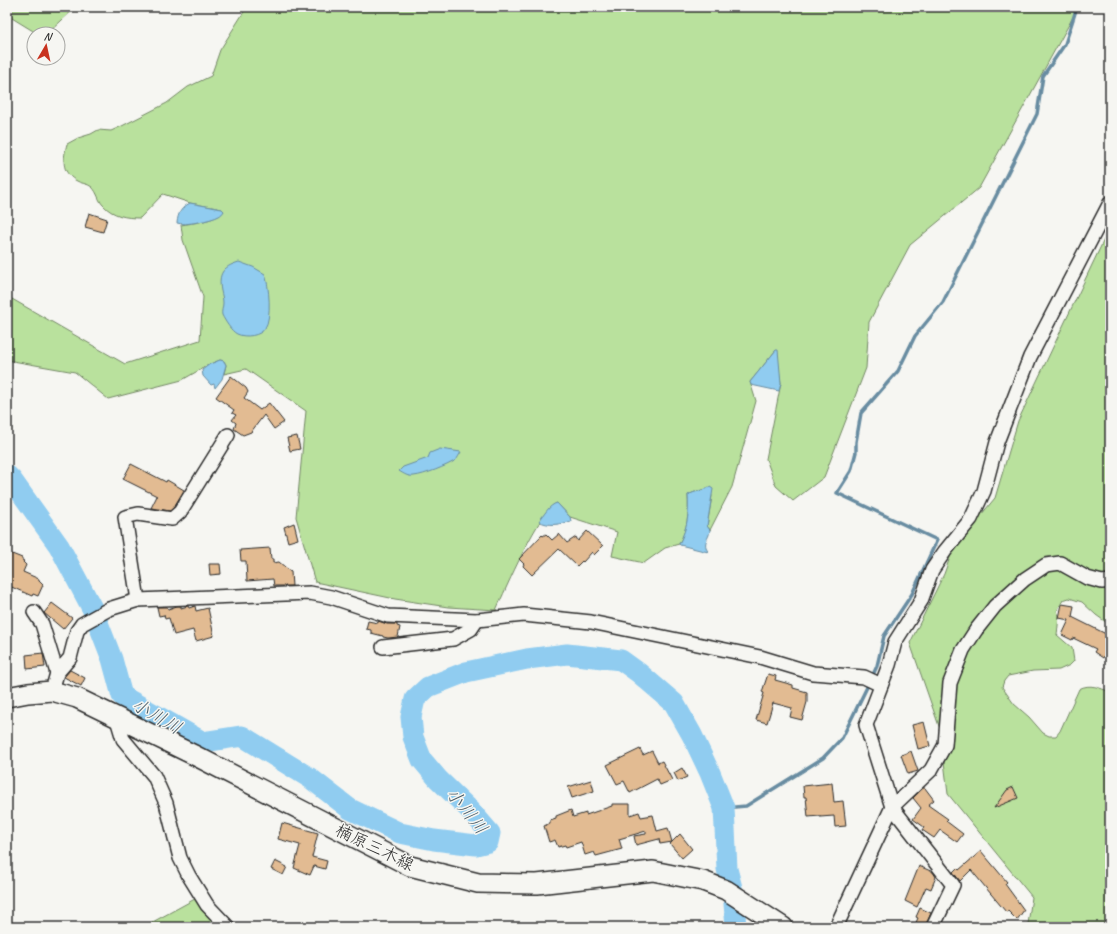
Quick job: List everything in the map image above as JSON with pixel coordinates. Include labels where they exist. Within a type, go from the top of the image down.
[{"type":"main road","name":"楠原三木線","points":[[7,697],[28,693],[55,682],[77,698],[194,755],[410,866],[478,883],[537,884],[652,871],[703,882],[726,890],[783,927]]},
{"type":"street","points":[[933,927],[953,885],[892,807],[866,725],[889,665],[896,642],[921,601],[932,570],[945,551],[971,519],[984,491],[997,442],[1030,357],[1110,203]]},
{"type":"street","points":[[138,600],[125,517],[138,514],[172,519],[180,512],[228,435]]},
{"type":"street","points":[[836,927],[892,807],[931,770],[945,745],[950,683],[963,650],[976,630],[995,606],[1025,579],[1046,565],[1060,563],[1087,578],[1102,582],[1110,581]]},
{"type":"street","points":[[55,682],[70,658],[77,631],[82,624],[109,610],[138,600],[310,593],[330,597],[388,616],[477,620],[524,615],[591,622],[760,657],[813,673],[864,677],[881,685]]},
{"type":"street","points":[[34,612],[42,624],[55,682]]},
{"type":"street","points":[[383,647],[453,640],[471,629],[477,620]]},
{"type":"street","points":[[116,716],[123,739],[154,776],[160,789],[166,803],[180,858],[189,876],[207,905],[228,927]]},
{"type":"green space","points":[[7,7],[76,7],[56,26],[26,27],[7,15]]},
{"type":"green space","points":[[247,7],[1078,8],[979,188],[910,245],[869,322],[866,368],[824,477],[793,501],[776,486],[766,459],[781,383],[776,350],[750,382],[756,401],[732,487],[710,530],[707,526],[712,496],[709,487],[688,495],[687,520],[679,544],[665,548],[644,563],[612,556],[617,532],[570,517],[557,503],[550,508],[533,534],[496,610],[448,607],[395,599],[315,582],[296,517],[306,411],[246,369],[224,374],[226,365],[224,361],[220,360],[182,380],[108,399],[75,372],[7,360],[7,302],[12,299],[125,364],[200,340],[203,297],[183,240],[181,225],[210,219],[216,217],[224,211],[222,209],[190,203],[163,194],[140,218],[120,216],[111,212],[103,205],[92,187],[77,181],[67,173],[64,160],[67,144],[98,130],[111,131],[122,126],[167,103],[188,87],[211,76],[220,50]]},
{"type":"green space","points":[[1110,227],[1110,625],[1082,602],[1069,598],[1063,600],[1057,611],[1059,616],[1057,635],[1072,648],[1074,661],[1070,665],[1059,670],[1033,671],[1008,676],[1002,687],[1014,704],[1029,717],[1043,733],[1049,736],[1056,736],[1060,731],[1079,689],[1091,686],[1110,692],[1110,927],[1030,927],[1028,924],[1032,897],[948,794],[940,729],[910,643],[944,574],[953,549],[995,498],[1018,421]]},
{"type":"green space","points":[[204,894],[234,927],[147,927],[149,924]]},
{"type":"water","points":[[190,203],[222,209],[224,211],[215,218],[204,221],[186,224],[177,223],[180,211]]},
{"type":"water","points":[[239,262],[253,267],[265,274],[268,286],[269,317],[263,331],[252,336],[244,336],[235,333],[228,326],[222,314],[223,298],[220,280],[222,272],[229,266]]},
{"type":"water","points":[[776,350],[778,350],[781,383],[779,391],[751,385],[750,382]]},
{"type":"water","points":[[220,360],[224,361],[226,365],[222,379],[215,388],[214,384],[211,385],[203,376],[202,370],[210,364]]},
{"type":"water","points":[[440,449],[461,452],[457,459],[452,462],[424,474],[410,476],[399,471],[403,467],[428,458],[430,453]]},
{"type":"water","points":[[710,487],[713,489],[707,526],[710,530],[706,543],[708,552],[680,545],[679,544],[687,520],[688,495]]},
{"type":"water","points":[[557,503],[570,517],[571,521],[559,524],[547,524],[539,521],[549,508]]},
{"type":"building","points":[[89,213],[107,219],[103,232],[85,227]]},
{"type":"building","points":[[231,376],[246,388],[248,392],[244,398],[260,410],[269,403],[284,422],[274,429],[264,415],[251,432],[243,435],[234,429],[236,423],[232,420],[236,415],[232,413],[234,410],[216,397]]},
{"type":"building","points":[[297,436],[300,449],[290,451],[287,438]]},
{"type":"building","points":[[131,464],[166,482],[167,480],[184,490],[170,511],[151,508],[157,496],[123,479]]},
{"type":"building","points":[[294,523],[298,539],[288,542],[284,527]]},
{"type":"building","points":[[587,531],[603,546],[594,555],[592,552],[577,566],[559,549],[532,575],[523,566],[524,564],[519,559],[542,535],[543,536],[546,534],[552,540],[559,534],[567,543],[576,537],[578,541]]},
{"type":"building","points":[[270,548],[273,563],[279,562],[291,572],[292,586],[274,586],[273,579],[247,581],[246,561],[241,561],[240,550]]},
{"type":"building","points":[[7,552],[22,558],[26,565],[23,572],[39,579],[43,585],[38,596],[33,594],[32,596],[7,585]]},
{"type":"building","points":[[209,564],[220,564],[221,574],[210,575]]},
{"type":"building","points":[[52,603],[72,618],[63,629],[44,613]]},
{"type":"building","points":[[1062,604],[1074,606],[1072,617],[1110,636],[1110,647],[1103,658],[1094,652],[1096,649],[1073,638],[1072,640],[1062,635],[1069,620],[1059,618]]},
{"type":"building","points":[[181,606],[181,608],[188,606],[189,608],[195,606],[196,611],[208,608],[214,636],[196,641],[193,630],[174,635],[169,618],[165,619],[164,615],[159,616],[157,607],[167,607],[168,609]]},
{"type":"building","points":[[368,621],[397,624],[397,626],[400,627],[398,637],[388,638],[371,633],[371,630],[366,629]]},
{"type":"building","points":[[43,653],[45,667],[27,669],[26,655]]},
{"type":"building","points":[[70,670],[85,678],[81,686],[64,677]]},
{"type":"building","points":[[768,674],[776,676],[775,680],[793,685],[793,688],[807,692],[807,702],[802,720],[790,717],[792,708],[773,703],[767,723],[756,720],[764,693],[762,692]]},
{"type":"building","points":[[924,722],[930,746],[918,749],[912,725]]},
{"type":"building","points":[[640,749],[643,755],[652,751],[658,763],[662,761],[672,780],[660,785],[657,779],[630,793],[624,781],[617,784],[607,765]]},
{"type":"building","points":[[911,751],[918,771],[908,774],[901,755]]},
{"type":"building","points":[[682,768],[687,777],[678,781],[674,773]]},
{"type":"building","points":[[591,780],[594,791],[572,798],[568,787]]},
{"type":"building","points":[[832,783],[834,802],[843,801],[846,826],[835,827],[834,816],[808,817],[806,797],[804,797],[803,786]]},
{"type":"building","points":[[1013,787],[1018,798],[994,808],[1007,790]]},
{"type":"building","points":[[923,788],[925,788],[934,800],[928,805],[948,819],[946,821],[963,834],[957,842],[940,830],[934,838],[922,830],[924,827],[913,819],[921,808],[913,798]]},
{"type":"building","points":[[612,804],[630,804],[630,815],[639,812],[641,817],[653,815],[657,831],[668,828],[672,842],[660,844],[659,839],[636,845],[634,836],[646,834],[646,831],[619,839],[622,849],[596,856],[594,852],[585,855],[581,842],[566,847],[565,845],[558,847],[555,840],[549,842],[544,826],[550,823],[550,820],[556,818],[556,816],[571,810],[573,817],[586,813],[586,815],[612,806]]},
{"type":"building","points":[[282,823],[318,833],[312,857],[327,861],[325,869],[314,866],[310,875],[294,868],[300,845],[278,839]]},
{"type":"building","points":[[680,834],[692,849],[682,858],[670,844]]},
{"type":"building","points":[[981,851],[1007,882],[1005,884],[1024,910],[1017,920],[1008,911],[1006,912],[971,870],[960,881],[953,872],[957,868],[959,870]]},
{"type":"building","points":[[275,861],[287,867],[283,875],[271,869]]},
{"type":"building","points":[[919,866],[933,872],[936,877],[931,889],[926,887],[917,907],[905,901]]},
{"type":"building","points":[[920,908],[931,913],[925,927],[914,927],[918,918],[916,917]]},
{"type":"waterway","points":[[872,677],[877,666],[884,636],[912,594],[937,540],[837,493],[851,471],[856,452],[856,442],[861,413],[898,371],[915,336],[943,302],[1037,114],[1043,76],[1065,44],[1077,7]]},
{"type":"waterway","name":"小川川","points":[[7,475],[59,546],[93,610],[112,659],[122,696],[203,742],[242,736],[310,778],[350,809],[400,833],[434,840],[476,845],[488,842],[490,833],[471,811],[438,779],[422,760],[413,737],[411,717],[415,699],[428,687],[466,672],[527,659],[567,654],[621,660],[639,673],[674,703],[692,735],[710,773],[724,808],[727,869],[733,892],[736,927]]},
{"type":"waterway","points":[[724,808],[746,806],[823,758],[842,738],[869,683]]}]
